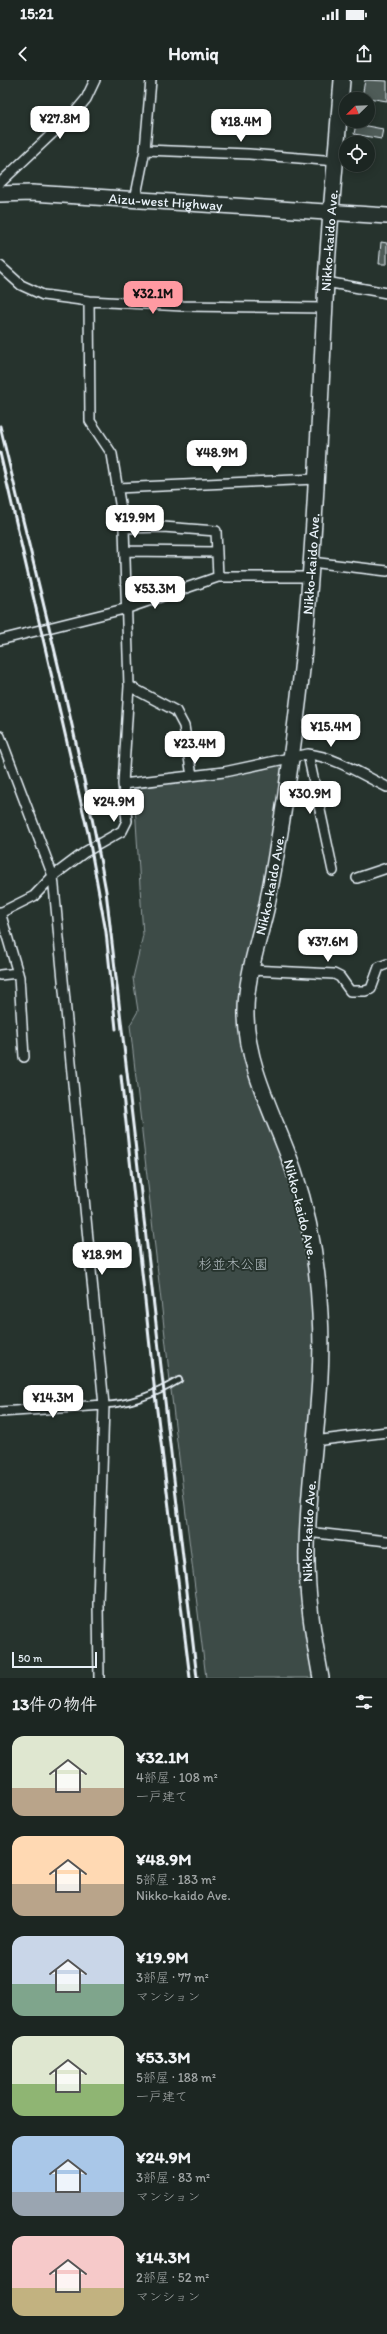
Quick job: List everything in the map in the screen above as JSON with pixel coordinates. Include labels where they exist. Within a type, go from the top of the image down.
[{"type":"highway","name":"Nikko-kaido Ave.","points":[[321,1678],[309,1600],[307,1532],[321,1374],[318,1284],[306,1218],[296,1176],[260,1081],[251,1050],[246,1017],[251,970],[267,903],[298,701],[310,577],[330,211],[336,162],[342,80]]},
{"type":"highway","name":"Aizu-west Highway","points":[[0,194],[32,193],[330,211],[387,216]]},
{"type":"street","points":[[0,183],[76,111],[86,99],[95,80]]},
{"type":"street","points":[[135,200],[145,150],[151,80]]},
{"type":"street","points":[[145,150],[249,154],[336,162]]},
{"type":"street","points":[[0,266],[4,275],[20,285],[43,295],[89,301],[183,306],[325,308]]},
{"type":"street","points":[[326,282],[387,293]]},
{"type":"street","points":[[24,1057],[18,973],[0,913],[34,896],[53,876],[85,852],[122,831],[126,821],[123,784],[129,686],[128,608],[124,528],[112,454],[90,421],[89,301]]},
{"type":"street","points":[[117,488],[316,479]]},
{"type":"street","points":[[124,528],[163,527],[216,531],[218,577]]},
{"type":"street","points":[[125,552],[217,552]]},
{"type":"street","points":[[311,562],[387,571]]},
{"type":"street","points":[[0,640],[128,608],[218,577],[310,577]]},
{"type":"street","points":[[129,686],[176,711],[184,726],[192,776]]},
{"type":"street","points":[[0,736],[53,876],[104,1405],[98,1604],[99,1678]]},
{"type":"street","points":[[308,754],[333,871]]},
{"type":"street","points":[[123,784],[192,776],[270,764],[290,756],[308,754],[320,755],[333,760],[387,787]]},
{"type":"street","points":[[357,878],[387,868]]},
{"type":"street","points":[[251,970],[334,974],[340,977],[350,991],[365,991],[371,988],[380,967],[387,964]]},
{"type":"street","points":[[0,975],[18,973]]},
{"type":"street","points":[[0,1412],[104,1405]]},
{"type":"street","points":[[314,1441],[387,1432]]},
{"type":"street","points":[[307,1532],[387,1541]]},
{"type":"lane","points":[[104,1405],[116,1404],[155,1394],[179,1380]]},
{"type":"green space","name":"杉並木公園","points":[[285,762],[242,1012],[294,1177],[307,1237],[317,1334],[301,1515],[317,1678],[206,1678],[175,1425],[130,1025],[138,1011],[133,978],[143,935],[134,789],[263,769]]},
{"type":"building","points":[[365,80],[387,81],[387,101],[375,99],[375,92],[363,92]]},
{"type":"building","points":[[355,128],[383,129],[381,139],[375,138],[375,136],[354,134]]},
{"type":"building","points":[[381,242],[387,243],[387,264],[379,264]]},
{"type":"railway","points":[[0,426],[70,716],[106,891],[197,1678]]},
{"type":"railway","points":[[0,453],[88,833],[106,932],[116,1029]]},
{"type":"railway","points":[[121,1076],[155,1394],[190,1678]]}]
